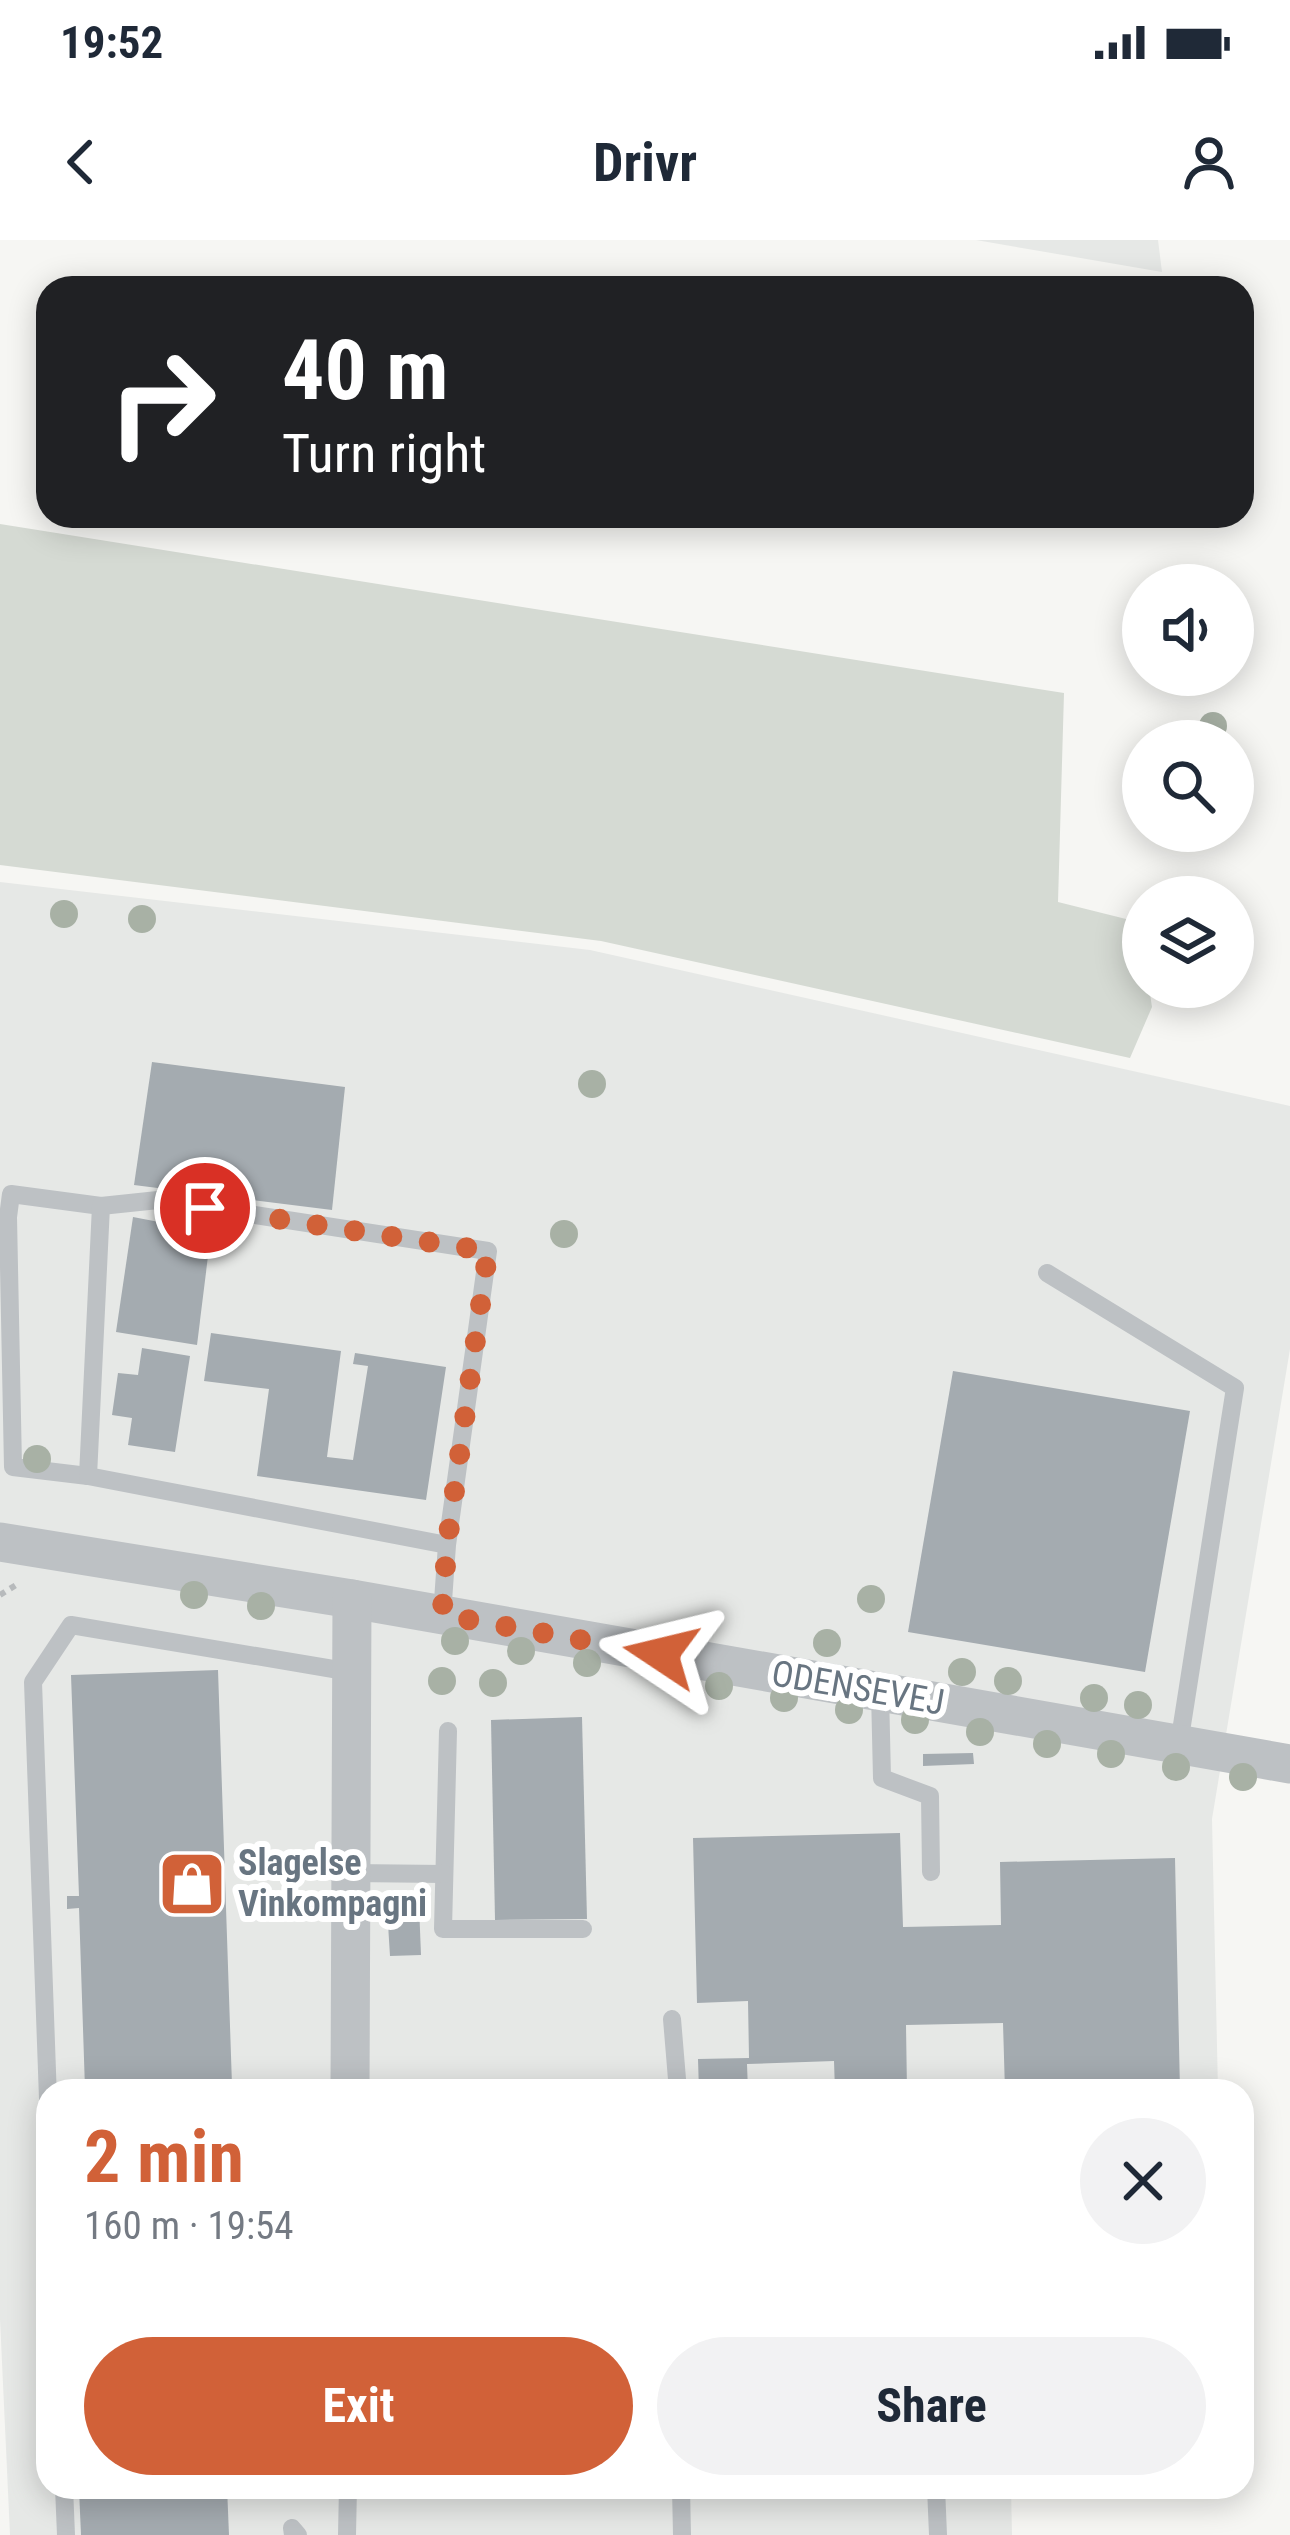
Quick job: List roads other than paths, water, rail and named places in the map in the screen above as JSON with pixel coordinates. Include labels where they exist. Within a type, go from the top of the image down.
[{"type":"street","name":"ODENSEVEJ","points":[[0,1543],[352,1599],[1290,1764]]},
{"type":"street","points":[[350,2079],[352,1599]]},
{"type":"lane","points":[[442,1615],[447,1545],[488,1251],[158,1200],[101,1206],[11,1194],[14,1467],[88,1475],[447,1545]]},
{"type":"lane","points":[[88,1475],[101,1206]]},
{"type":"lane","points":[[1047,1273],[1235,1388],[1179,1744]]},
{"type":"lane","points":[[47,2079],[33,1682],[70,1625],[351,1672]]},
{"type":"lane","points":[[880,1692],[882,1778],[929,1796],[931,1872]]},
{"type":"lane","points":[[448,1731],[443,1928],[583,1929]]},
{"type":"lane","points":[[350,1873],[444,1874]]},
{"type":"lane","points":[[672,2019],[677,2079]]},
{"type":"lane","points":[[64,2499],[66,2535]]},
{"type":"lane","points":[[347,2535],[348,2499]]},
{"type":"lane","points":[[681,2499],[682,2535]]},
{"type":"lane","points":[[936,2499],[938,2535]]},
{"type":"place","name":"Slagelse Vinkompagni","points":[[192,1884]]}]
